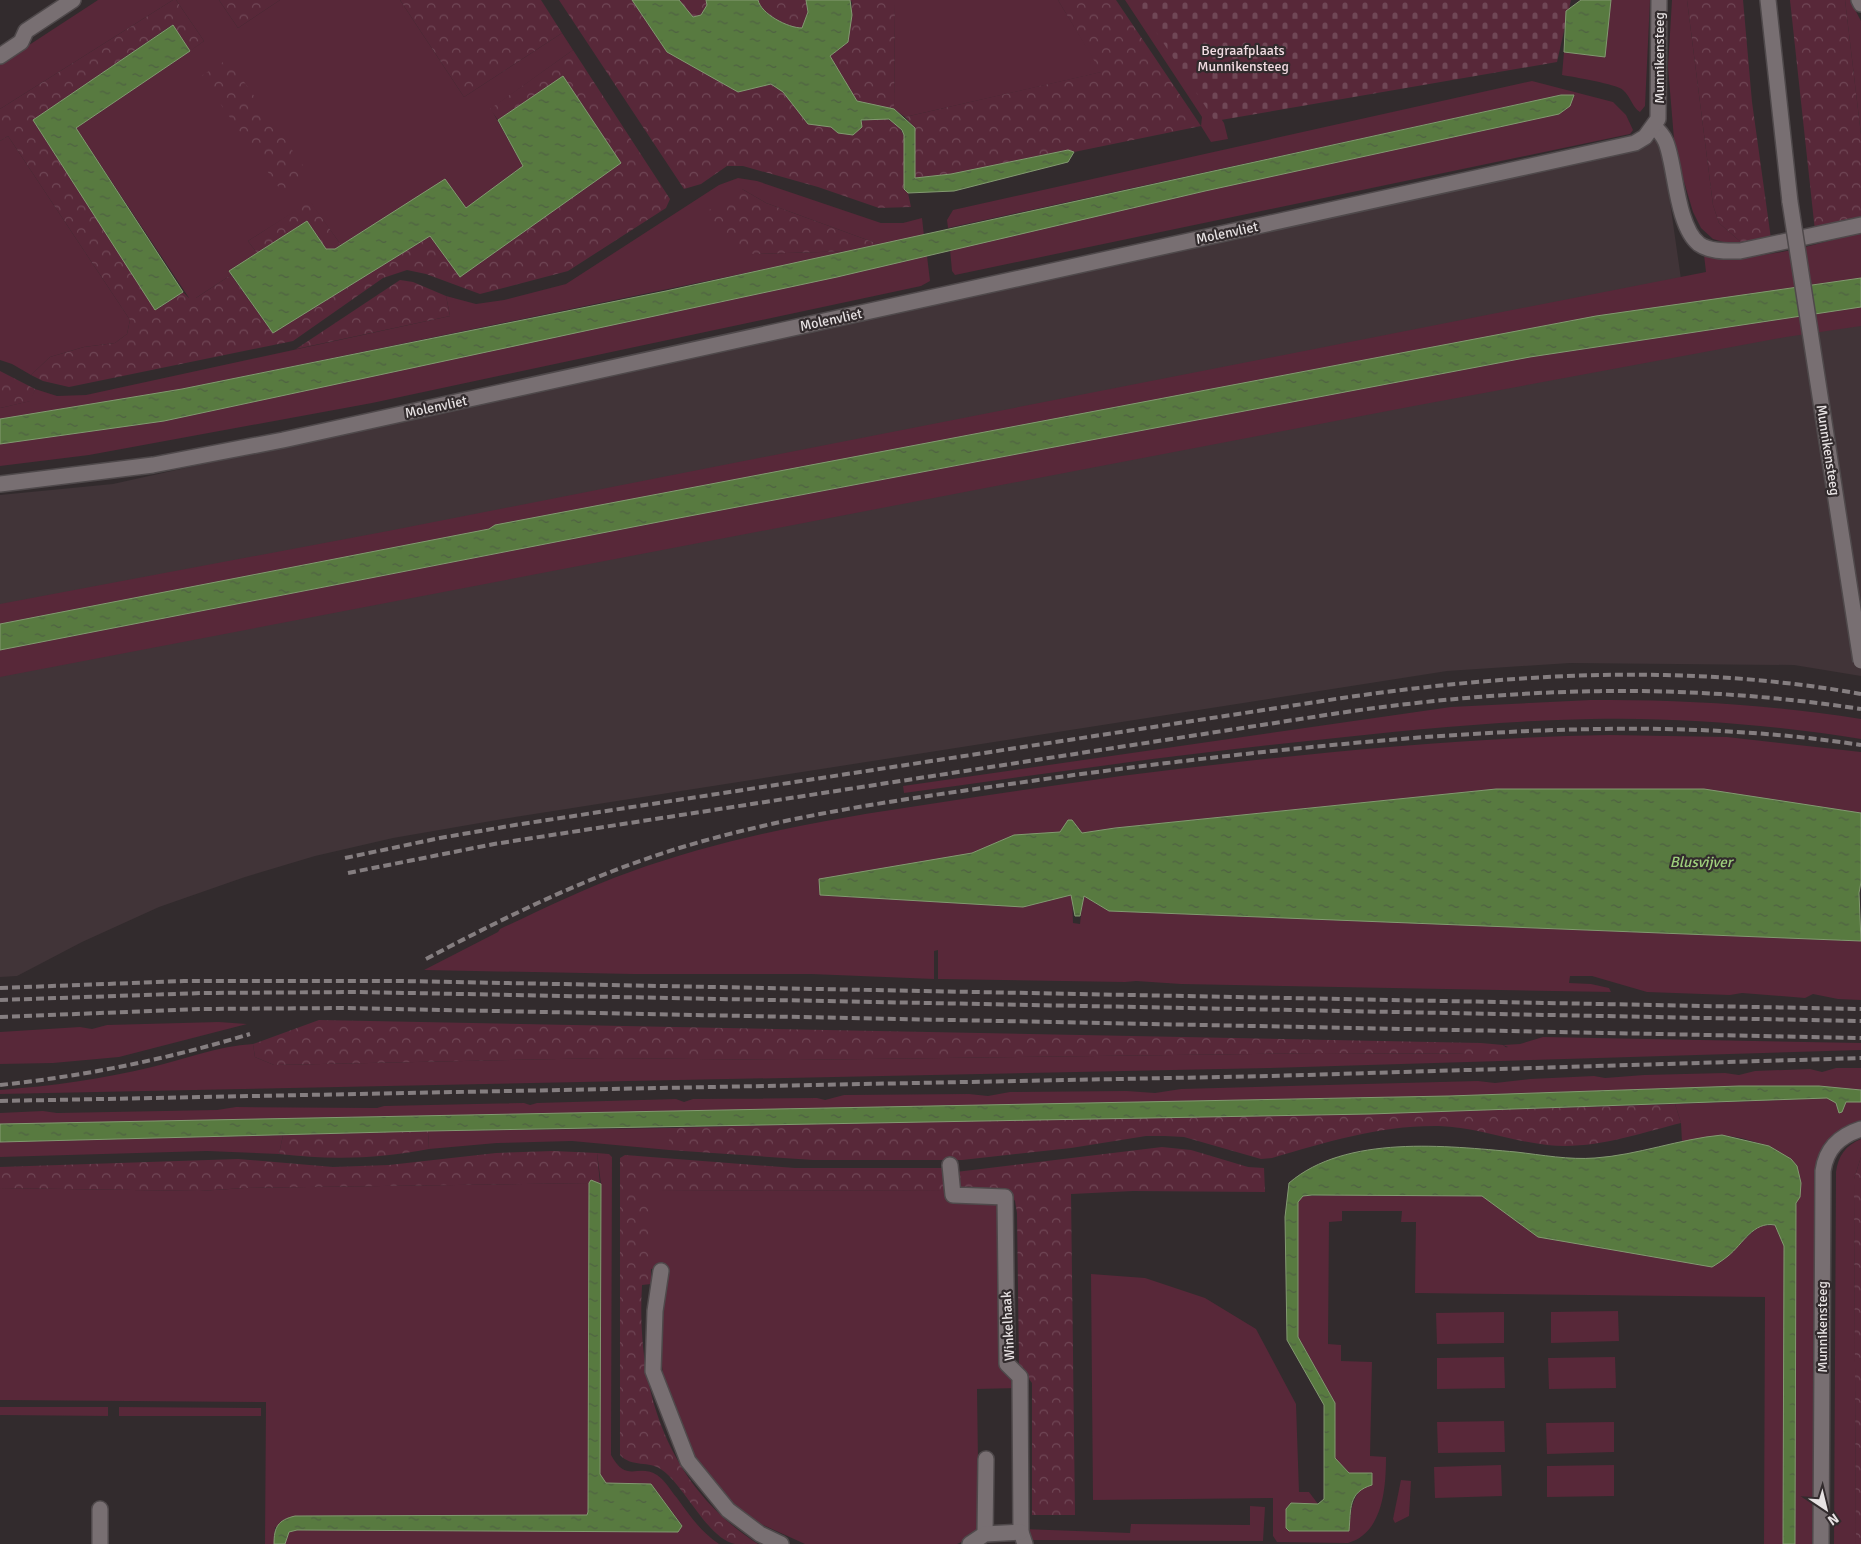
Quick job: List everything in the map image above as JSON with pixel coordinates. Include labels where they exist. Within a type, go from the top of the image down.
[{"type":"street","points":[[0,56],[21,42],[26,31],[73,0]]},
{"type":"street","name":"Munnikensteeg","points":[[1654,127],[1659,109],[1660,0]]},
{"type":"street","name":"Munnikensteeg","points":[[1768,0],[1790,202],[1861,661]]},
{"type":"street","points":[[1859,0],[1861,4]]},
{"type":"street","points":[[1654,127],[1661,132],[1668,147],[1685,223],[1691,236],[1707,248],[1722,251],[1740,251],[1861,225]]},
{"type":"street","name":"Molenvliet","points":[[0,484],[161,463],[283,440],[1635,143],[1654,127]]},
{"type":"street","name":"Munnikensteeg","points":[[1821,1544],[1823,1171],[1825,1158],[1832,1147],[1850,1132],[1861,1129]]},
{"type":"street","name":"Winkelhaak","points":[[950,1165],[953,1194],[1005,1197],[1007,1364],[1020,1377],[1023,1538],[985,1534]]},
{"type":"street","points":[[661,1271],[655,1311],[653,1371],[688,1461],[728,1510],[760,1534],[781,1544]]},
{"type":"street","points":[[970,1544],[985,1534],[986,1459]]},
{"type":"street","points":[[100,1509],[100,1544]]},
{"type":"shaded area","points":[[1661,139],[1685,307],[1861,296],[1861,676],[1794,665],[1570,663],[1447,671],[515,817],[393,838],[315,856],[245,877],[159,907],[82,942],[17,976],[0,977],[0,495],[113,484]]},
{"type":"green space","points":[[98,0],[173,0],[0,109],[0,64]]},
{"type":"green space","points":[[173,0],[176,0],[204,41],[190,51],[172,25],[33,120],[156,310],[183,292],[189,298],[196,298],[231,275],[273,333],[430,236],[460,277],[621,163],[563,76],[498,120],[490,109],[573,50],[670,199],[666,208],[568,271],[480,294],[426,274],[407,270],[383,278],[293,341],[69,387],[43,381],[31,375],[50,357],[84,347],[115,343],[127,334],[130,320],[8,136],[0,141],[0,109]]},
{"type":"green space","points":[[176,0],[219,0],[238,28],[280,0],[400,0],[464,97],[562,33],[573,50],[491,109],[523,166],[466,208],[445,180],[341,245],[310,202],[248,241],[257,253],[229,271],[231,275],[196,298],[189,298],[76,128],[204,41]]},
{"type":"green space","points":[[219,0],[280,0],[238,28]]},
{"type":"green space","points":[[400,0],[541,0],[562,33],[464,97]]},
{"type":"green space","points":[[559,0],[632,0],[667,52],[738,92],[771,84],[783,92],[808,124],[831,127],[838,133],[855,124],[874,118],[883,118],[891,121],[898,126],[904,136],[904,189],[908,193],[911,207],[879,208],[818,187],[743,166],[727,166],[701,184],[684,189]]},
{"type":"green space","points":[[679,0],[706,0],[707,5],[701,15],[692,17]]},
{"type":"green space","points":[[758,0],[806,0],[808,12],[802,28],[790,26],[776,19],[764,10]]},
{"type":"green space","points":[[850,0],[895,0],[894,109],[857,101],[830,56],[848,42],[852,2]]},
{"type":"green space","points":[[895,0],[1058,0],[1102,72],[905,117],[894,109]]},
{"type":"green space","points":[[1058,0],[1116,0],[1201,126],[1074,152],[1067,150],[951,174],[914,178],[915,128],[905,117],[1101,72]]},
{"type":"green space","points":[[1125,0],[1141,0],[1224,123],[1228,139],[1211,142],[1201,126],[1202,117]]},
{"type":"green space","name":"Begraafplaats Munnikensteeg","points":[[1135,0],[1571,0],[1557,62],[1215,121]]},
{"type":"green space","points":[[1611,0],[1650,0],[1645,106],[1640,112],[1626,93],[1619,88],[1562,75],[1564,52],[1605,57]]},
{"type":"green space","points":[[1672,0],[1687,0],[1713,205],[1719,223],[1742,243],[1730,244],[1713,239],[1701,228],[1693,212],[1675,151],[1668,67]]},
{"type":"green space","points":[[1687,0],[1743,0],[1752,102],[1771,239],[1742,243],[1719,223],[1713,205]]},
{"type":"green space","points":[[1790,0],[1845,0],[1861,135],[1861,221],[1815,231]]},
{"type":"green space","points":[[1845,0],[1850,0],[1861,21],[1861,135]]},
{"type":"green space","points":[[228,59],[309,174],[284,195],[201,76]]},
{"type":"green space","points":[[1532,81],[1613,102],[1626,115],[1633,130],[1630,134],[955,275],[952,271],[950,249],[1205,191],[1573,95],[1561,95],[948,228],[947,220],[953,210]]},
{"type":"green space","points":[[8,136],[130,320],[127,334],[115,343],[84,347],[50,357],[31,375],[12,364],[0,360],[0,141]]},
{"type":"green space","points":[[738,178],[757,181],[881,223],[903,223],[922,218],[924,236],[881,245],[766,203],[742,189],[753,254],[853,251],[182,389],[0,419],[0,408],[30,401],[35,389],[57,396],[86,395],[450,316],[446,296],[476,304],[504,300],[566,284],[719,185]]},
{"type":"green space","points":[[742,189],[766,203],[881,245],[853,251],[753,254],[718,229],[709,210]]},
{"type":"green space","points":[[310,201],[341,245],[335,249],[326,249],[307,221],[257,253],[248,241]]},
{"type":"green space","points":[[1861,232],[1861,278],[1596,316],[495,525],[489,529],[0,624],[0,604],[388,531],[1706,272],[1704,255],[1742,257],[1763,255],[1783,252]]},
{"type":"green space","points":[[927,256],[930,281],[921,286],[372,403],[89,455],[0,466],[0,444],[164,421]]},
{"type":"green space","points":[[400,280],[413,282],[446,296],[450,316],[296,349]]},
{"type":"green space","points":[[1861,307],[1861,326],[1786,337],[1419,405],[0,677],[0,650],[679,518],[1530,357]]},
{"type":"green space","points":[[0,371],[35,389],[31,401],[0,408]]},
{"type":"green space","points":[[1591,700],[1726,704],[1827,714],[1861,719],[1861,739],[1760,726],[1659,719],[1522,722],[1419,729],[1265,746],[904,793],[903,786],[1451,707]]},
{"type":"green space","points":[[1609,735],[1727,737],[1861,752],[1861,813],[1704,789],[1496,789],[1081,833],[1072,820],[1060,832],[1014,835],[972,853],[820,895],[1023,907],[1072,895],[1073,923],[1080,924],[1083,896],[1109,911],[1861,941],[1861,1000],[1838,999],[1813,994],[1805,998],[1742,993],[1730,995],[1647,992],[1592,976],[1570,976],[1569,983],[1591,984],[1609,988],[1611,992],[1181,984],[1136,981],[938,979],[938,950],[934,951],[934,979],[811,974],[633,974],[424,970],[498,932],[500,929],[613,878],[703,849],[778,830],[1049,786],[1243,762],[1426,744]]},
{"type":"green space","points":[[319,1020],[1481,1043],[1503,1045],[1509,1050],[1504,1054],[1320,1053],[791,1060],[608,1058],[274,1065],[255,1057],[253,1044]]},
{"type":"green space","points":[[219,1022],[247,1024],[119,1057],[53,1063],[0,1064],[0,1032],[80,1027],[92,1029],[107,1025]]},
{"type":"green space","points":[[1543,1037],[1861,1043],[1861,1050],[1270,1068],[0,1094],[0,1090],[58,1084],[115,1075],[215,1050],[253,1044],[255,1057],[274,1065],[608,1058],[791,1060],[1320,1053],[1459,1054],[1508,1047],[1503,1045],[1520,1044]]},
{"type":"green space","points":[[1836,1068],[1861,1068],[1861,1090],[1819,1086],[1739,1086],[1449,1096],[0,1124],[0,1113],[43,1111],[57,1113],[217,1110],[236,1107],[377,1108],[384,1106],[524,1103],[530,1105],[537,1103],[676,1099],[684,1102],[693,1099],[817,1098],[825,1100],[844,1095],[969,1094],[988,1096],[1010,1092],[1127,1091],[1155,1093],[1181,1089],[1478,1081],[1495,1083],[1530,1079],[1594,1076],[1605,1078],[1725,1073],[1739,1075],[1755,1071],[1810,1069],[1822,1072]]},
{"type":"green space","points":[[1828,1098],[1836,1103],[1839,1113],[1846,1102],[1861,1102],[1861,1121],[1840,1130],[1823,1150],[1816,1544],[1795,1544],[1795,1211],[1801,1183],[1797,1166],[1791,1159],[1769,1146],[1741,1138],[1722,1135],[1682,1143],[1681,1123],[1675,1104]]},
{"type":"green space","points":[[1675,1104],[1681,1123],[1615,1140],[1564,1146],[1547,1145],[1452,1127],[1418,1126],[1375,1131],[1272,1158],[1261,1159],[1184,1137],[1165,1136],[1146,1136],[1071,1148],[962,1160],[813,1160],[669,1150],[669,1128]]},
{"type":"green space","points":[[669,1128],[669,1150],[572,1141],[497,1143],[429,1149],[428,1131]]},
{"type":"green space","points":[[428,1131],[429,1149],[392,1155],[354,1158],[279,1154],[283,1135]]},
{"type":"green space","points":[[283,1135],[279,1154],[207,1151],[0,1157],[0,1142]]},
{"type":"green space","points":[[1861,1139],[1861,1157],[1854,1179],[1856,1544],[1834,1544],[1836,1172],[1839,1161],[1847,1148]]},
{"type":"green space","points":[[1162,1147],[1191,1150],[1248,1167],[1264,1168],[1265,1192],[1133,1191],[1071,1194],[1075,1515],[1032,1515],[1032,1383],[1019,1365],[1017,1213],[1015,1201],[1008,1191],[958,1189],[956,1172]]},
{"type":"green space","points":[[553,1151],[597,1153],[600,1184],[591,1180],[589,1183],[244,1188],[199,1191],[0,1188],[0,1167],[238,1159],[333,1167],[389,1165],[496,1153]]},
{"type":"green space","points":[[597,1153],[609,1154],[612,1157],[611,1455],[622,1469],[650,1472],[660,1477],[696,1523],[719,1544],[285,1544],[289,1532],[297,1530],[678,1532],[682,1525],[651,1484],[606,1483],[599,1474],[601,1184]]},
{"type":"green space","points":[[625,1155],[795,1168],[943,1168],[949,1190],[651,1191],[651,1284],[642,1285],[642,1323],[645,1361],[652,1397],[664,1431],[680,1464],[701,1494],[727,1520],[758,1544],[735,1544],[725,1540],[706,1522],[679,1487],[662,1470],[652,1465],[635,1463],[620,1455],[620,1158]]},
{"type":"green space","points":[[1861,1157],[1861,1544],[1856,1544],[1854,1179]]},
{"type":"green space","points":[[589,1183],[588,1512],[586,1516],[275,1527],[274,1544],[265,1544],[266,1402],[0,1400],[0,1188],[199,1191],[244,1188]]},
{"type":"green space","points":[[949,1190],[999,1201],[999,1366],[1019,1388],[977,1389],[978,1462],[983,1470],[984,1532],[957,1544],[805,1544],[743,1516],[717,1491],[696,1459],[671,1404],[663,1375],[659,1339],[661,1301],[669,1267],[651,1269],[651,1191]]},
{"type":"green space","points":[[1303,1196],[1482,1196],[1506,1212],[1746,1238],[1759,1226],[1775,1225],[1784,1246],[1783,1544],[1764,1544],[1765,1297],[1415,1293],[1416,1222],[1401,1222],[1402,1211],[1342,1211],[1342,1221],[1329,1222],[1328,1344],[1341,1345],[1341,1361],[1372,1362],[1370,1456],[1386,1457],[1385,1482],[1380,1508],[1369,1530],[1360,1538],[1348,1543],[1277,1542],[1273,1536],[1273,1498],[1093,1500],[1091,1274],[1145,1278],[1205,1298],[1256,1329],[1296,1404],[1299,1492],[1309,1492],[1318,1504],[1291,1503],[1349,1530],[1351,1511],[1355,1499],[1372,1473],[1349,1473],[1335,1458],[1335,1403],[1298,1337],[1298,1202]]},
{"type":"green space","points":[[1618,1311],[1619,1341],[1551,1343],[1551,1312]]},
{"type":"green space","points":[[1504,1312],[1504,1343],[1437,1344],[1436,1313]]},
{"type":"green space","points":[[1504,1357],[1505,1388],[1437,1389],[1437,1358]]},
{"type":"green space","points":[[1615,1357],[1616,1388],[1549,1389],[1548,1358]]},
{"type":"green space","points":[[0,1407],[108,1407],[108,1416],[0,1415]]},
{"type":"green space","points":[[119,1407],[261,1408],[261,1416],[119,1416]]},
{"type":"green space","points":[[1504,1421],[1505,1452],[1438,1453],[1437,1422]]},
{"type":"green space","points":[[1614,1422],[1614,1452],[1547,1454],[1546,1423]]},
{"type":"green space","points":[[1501,1465],[1502,1496],[1435,1498],[1434,1467]]},
{"type":"green space","points":[[1614,1465],[1614,1496],[1547,1497],[1547,1466]]},
{"type":"green space","points":[[1401,1480],[1411,1481],[1409,1516],[1395,1523],[1393,1519]]},
{"type":"green space","points":[[1250,1506],[1265,1507],[1263,1541],[1030,1540],[1023,1529],[1130,1533],[1131,1524],[1250,1525]]},
{"type":"water","points":[[632,0],[679,0],[693,17],[701,15],[707,5],[706,0],[758,0],[764,10],[776,19],[790,26],[802,28],[808,12],[806,0],[850,0],[852,15],[848,42],[830,56],[857,101],[894,109],[915,128],[915,178],[951,174],[1068,150],[1074,152],[1068,162],[954,191],[908,193],[904,189],[904,135],[902,130],[889,119],[861,120],[862,127],[853,135],[838,133],[831,127],[808,124],[783,92],[771,84],[738,92],[667,52]]},
{"type":"water","points":[[1581,0],[1611,0],[1605,57],[1564,52],[1566,11]]},
{"type":"water","points":[[173,25],[190,51],[76,128],[183,292],[155,310],[33,120]]},
{"type":"water","points":[[563,76],[621,163],[460,277],[430,236],[273,333],[229,271],[307,221],[326,249],[335,249],[445,179],[466,208],[523,166],[498,120]]},
{"type":"water","points":[[1561,95],[1574,95],[1570,106],[1559,114],[1205,191],[837,277],[164,421],[0,444],[0,419],[182,389],[666,291]]},
{"type":"water","points":[[1861,278],[1861,307],[1530,357],[679,518],[0,650],[0,624],[489,529],[495,525],[1596,316]]},
{"type":"water","name":"Blusvijver","points":[[1496,789],[1704,789],[1861,813],[1861,882],[1859,893],[1861,941],[1109,911],[1084,896],[1080,916],[1075,916],[1071,895],[1023,907],[820,895],[819,879],[972,853],[1014,835],[1060,832],[1068,820],[1072,820],[1082,833]]},
{"type":"water","points":[[1739,1086],[1819,1086],[1861,1090],[1861,1102],[1846,1102],[1842,1112],[1839,1113],[1836,1103],[1827,1098],[1370,1114],[428,1131],[0,1142],[0,1124],[1449,1096]]},
{"type":"water","points":[[1722,1135],[1769,1146],[1791,1159],[1797,1166],[1801,1183],[1800,1197],[1796,1203],[1795,1544],[1783,1544],[1784,1246],[1775,1225],[1760,1226],[1754,1230],[1728,1256],[1712,1267],[1538,1237],[1482,1196],[1312,1195],[1303,1196],[1298,1202],[1298,1337],[1335,1403],[1335,1458],[1349,1473],[1372,1473],[1372,1485],[1359,1492],[1352,1502],[1349,1531],[1289,1531],[1286,1528],[1286,1509],[1291,1503],[1318,1504],[1324,1499],[1324,1405],[1287,1340],[1285,1217],[1289,1183],[1312,1167],[1339,1157],[1368,1150],[1398,1147],[1459,1147],[1565,1158],[1585,1158],[1627,1154]]},
{"type":"water","points":[[591,1180],[601,1184],[600,1474],[606,1483],[651,1484],[682,1526],[678,1532],[297,1530],[289,1532],[285,1544],[274,1544],[278,1525],[295,1516],[587,1515],[589,1183]]},
{"type":"railway","points":[[345,858],[440,838],[515,825],[1342,698],[1471,682],[1602,675],[1667,675],[1732,678],[1796,684],[1861,694]]},
{"type":"railway","points":[[348,873],[494,844],[1405,704],[1535,693],[1600,691],[1729,695],[1794,700],[1861,709]]},
{"type":"railway","points":[[426,959],[487,927],[580,884],[676,849],[721,836],[813,815],[952,792],[1274,751],[1412,738],[1524,731],[1580,729],[1693,730],[1749,733],[1861,745]]},
{"type":"railway","points":[[0,988],[184,981],[401,981],[1861,1009]]},
{"type":"railway","points":[[0,1000],[203,993],[358,992],[1861,1021]]},
{"type":"railway","points":[[0,1017],[201,1009],[343,1008],[1861,1038]]},
{"type":"railway","points":[[0,1085],[126,1066],[250,1034]]},
{"type":"railway","points":[[0,1101],[1271,1076],[1861,1058]]}]
